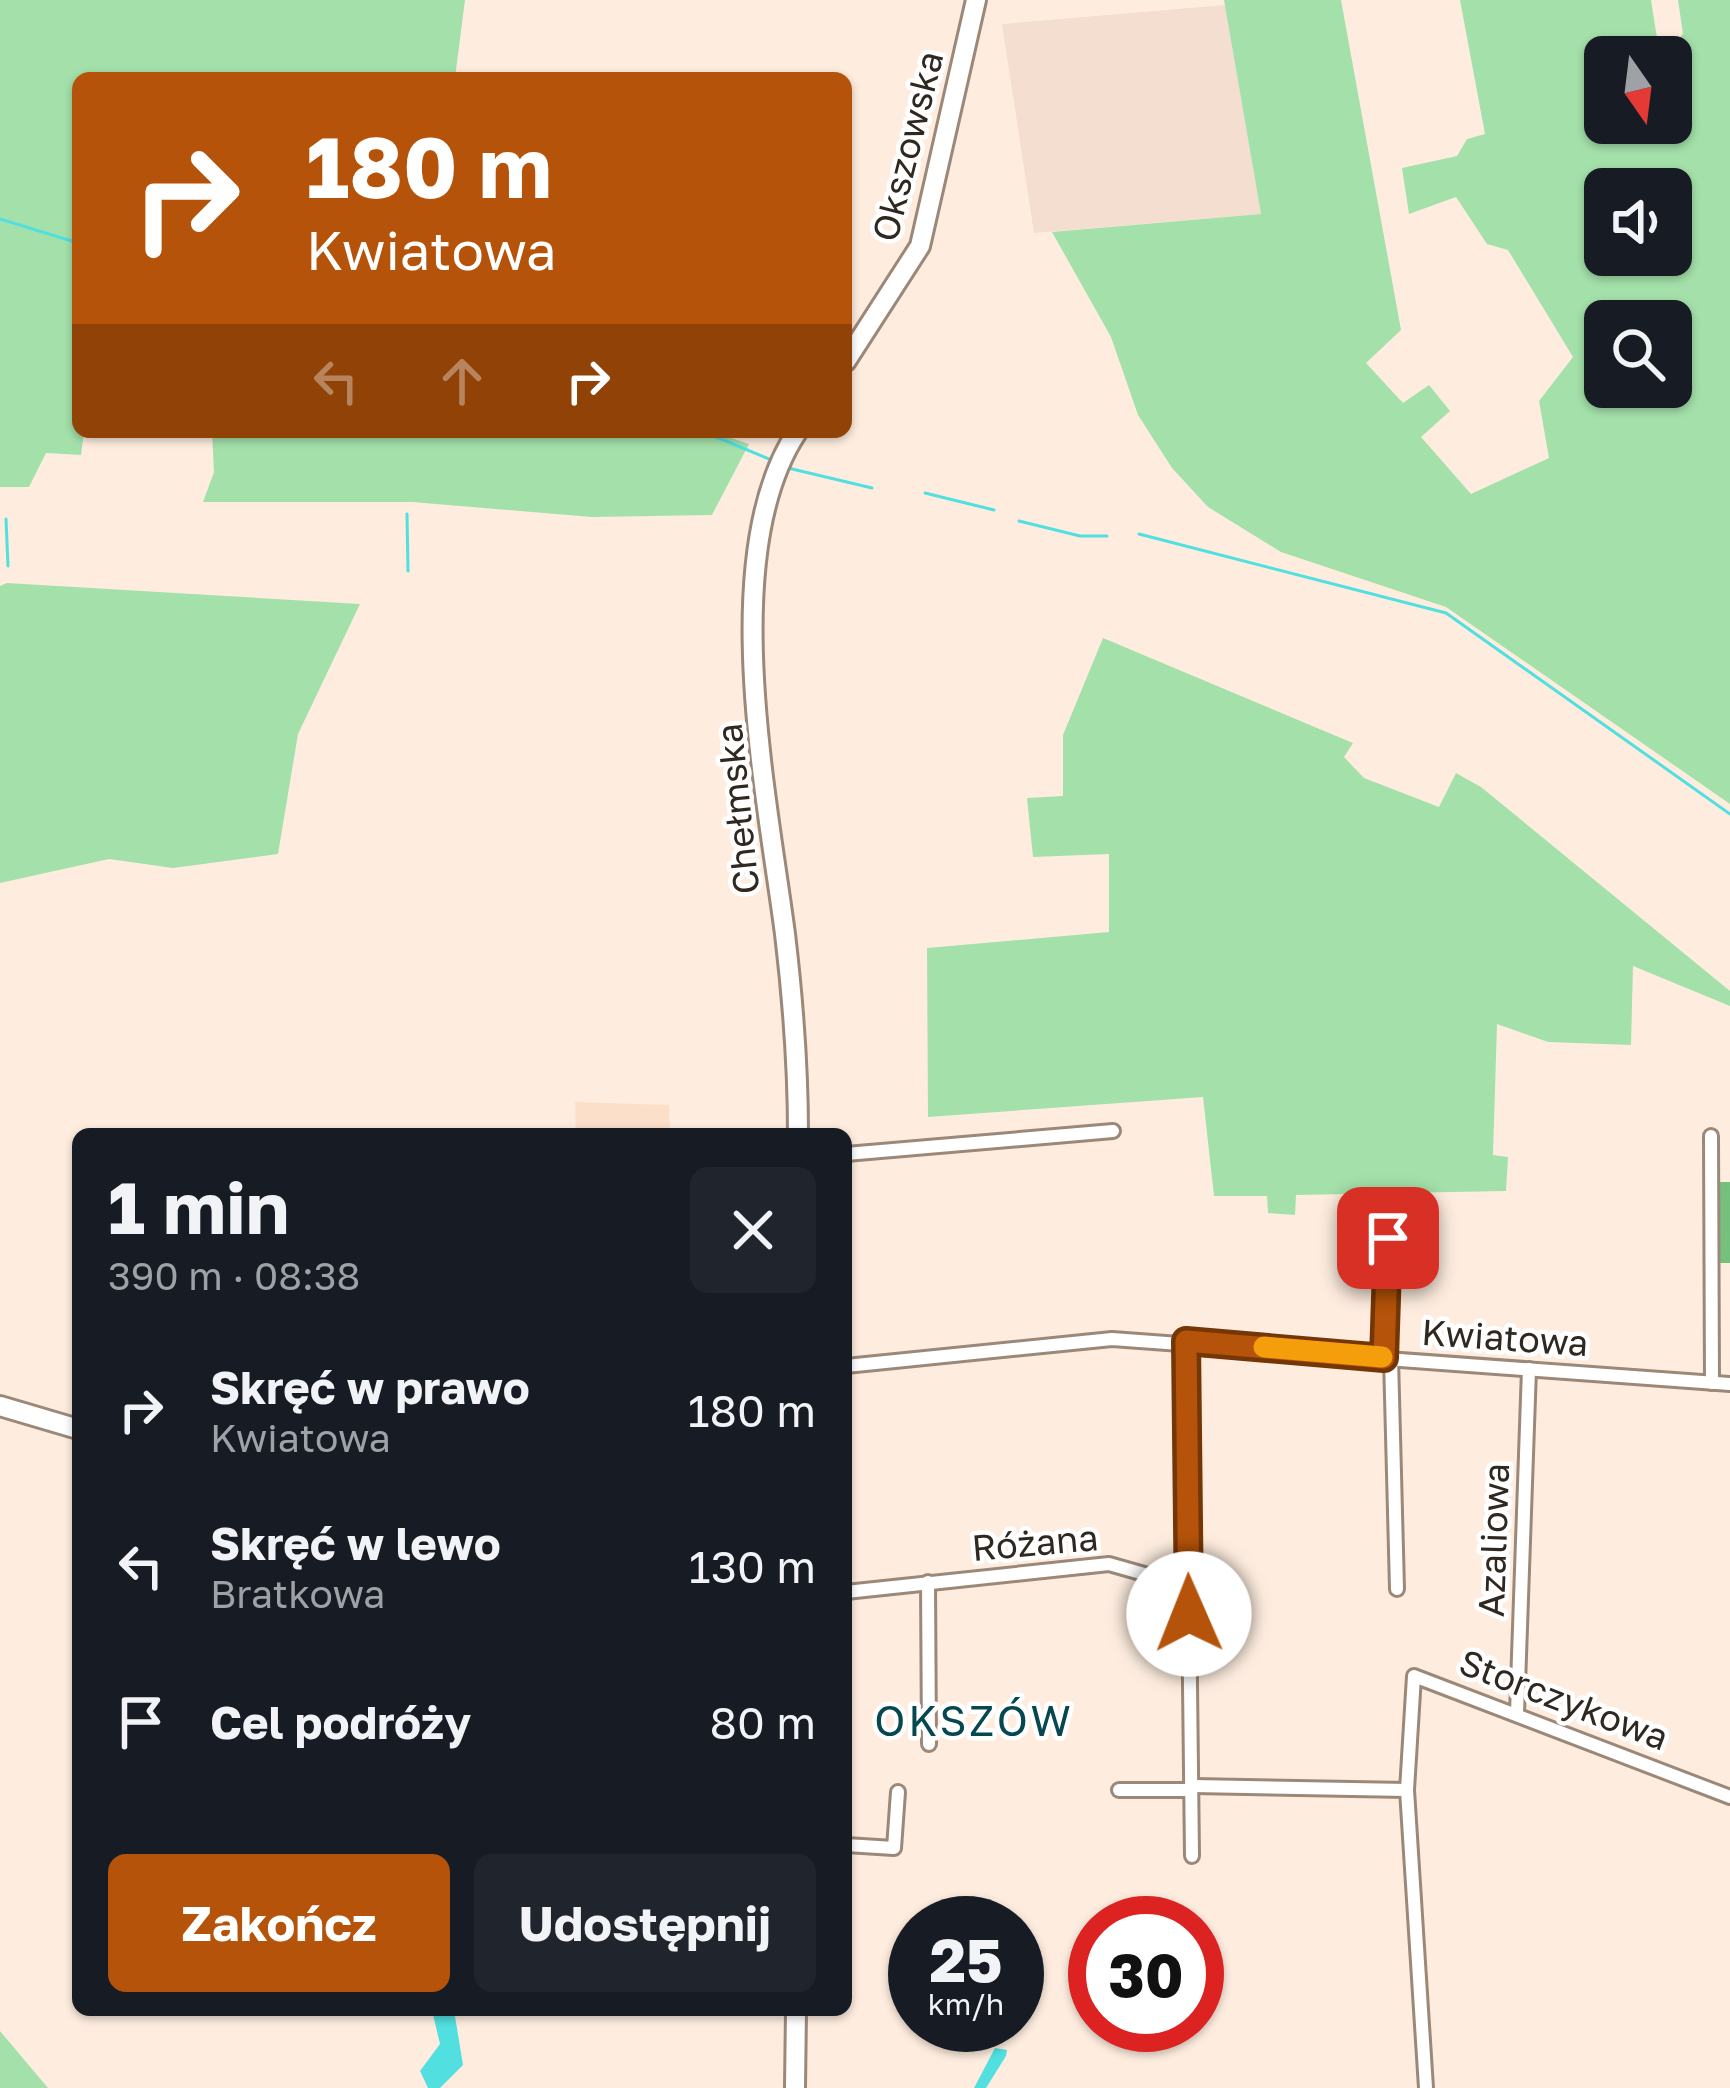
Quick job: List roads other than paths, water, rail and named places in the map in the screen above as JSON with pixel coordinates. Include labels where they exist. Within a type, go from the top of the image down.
[{"type":"main road","name":"Okszowska","points":[[852,352],[920,246],[976,0]]},
{"type":"main road","name":"Chełmska","points":[[794,438],[774,477],[754,588],[754,647],[763,770],[794,1008],[798,1128]]},
{"type":"main road","points":[[0,1406],[72,1427]]},
{"type":"main road","points":[[795,2088],[796,2016]]},
{"type":"street","points":[[852,1153],[1113,1131]]},
{"type":"street","points":[[1711,1136],[1712,1383]]},
{"type":"street","points":[[1388,1238],[1397,1589]]},
{"type":"street","name":"Kwiatowa","points":[[852,1365],[1112,1339],[1730,1384]]},
{"type":"street","points":[[1186,1341],[1192,1856]]},
{"type":"street","name":"Azaliowa","points":[[1517,1713],[1528,1369]]},
{"type":"street","name":"Różana","points":[[852,1591],[1109,1564],[1225,1597]]},
{"type":"street","points":[[928,1582],[928,1744]]},
{"type":"street","name":"Storczykowa","points":[[1407,1790],[1414,1676],[1730,1797]]},
{"type":"street","points":[[1119,1790],[1407,1790],[1426,2088]]},
{"type":"street","points":[[852,1846],[894,1848],[898,1792]]},
{"type":"water","points":[[433,2016],[455,2016],[463,2065],[440,2088],[428,2088],[420,2071],[440,2044]]},
{"type":"water","points":[[993,2052],[1007,2052],[986,2088],[974,2088]]},
{"type":"waterway","points":[[0,219],[72,241]]},
{"type":"waterway","points":[[718,438],[774,461]]},
{"type":"waterway","points":[[788,468],[872,488]]},
{"type":"waterway","points":[[925,493],[994,510]]},
{"type":"waterway","points":[[407,514],[408,571]]},
{"type":"waterway","points":[[6,519],[8,566]]},
{"type":"waterway","points":[[1019,521],[1080,536],[1107,536]]},
{"type":"waterway","points":[[1139,534],[1446,613],[1730,814]]},
{"type":"district","name":"OKSZÓW","points":[[974,1720]]}]
